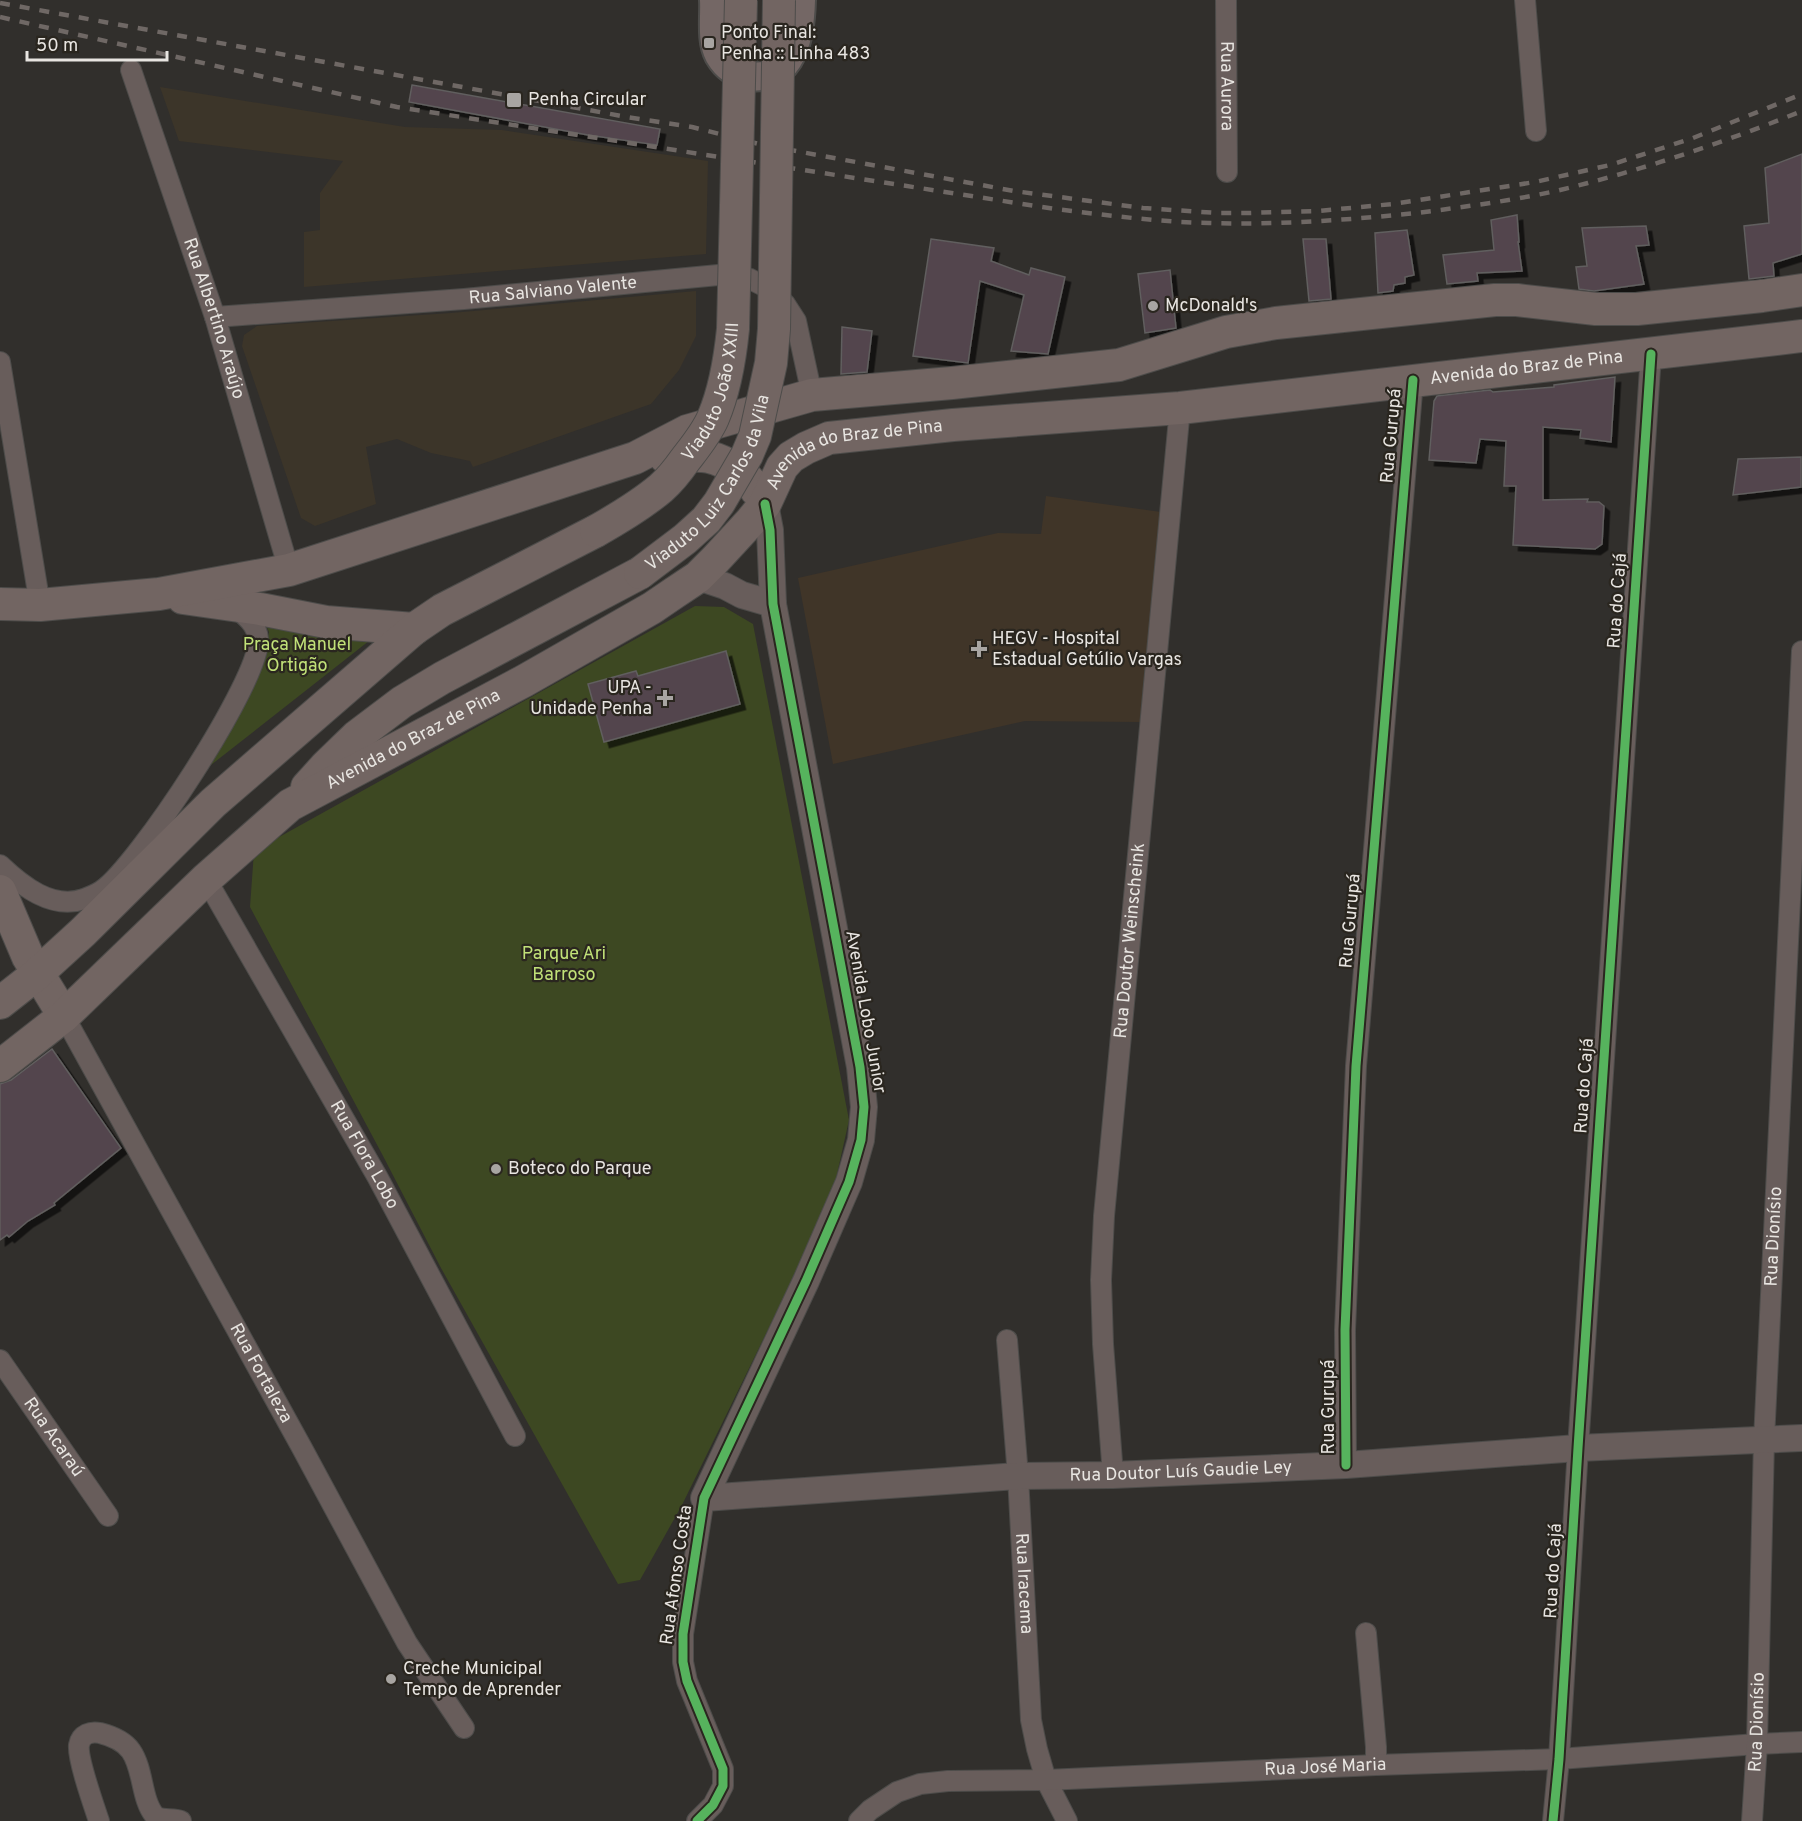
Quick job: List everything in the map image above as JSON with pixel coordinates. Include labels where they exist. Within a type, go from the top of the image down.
[{"type":"main road","points":[[714,0],[715,42],[719,55],[734,71],[761,78],[777,72],[788,60],[797,40],[801,0]]},
{"type":"main road","name":"Viaduto João XXIII","points":[[414,629],[442,610],[596,531],[643,502],[677,471],[698,444],[713,418],[730,358],[733,329],[741,0]]},
{"type":"main road","name":"Viaduto Luiz Carlos da Vila","points":[[290,805],[357,736],[402,702],[442,678],[640,573],[677,546],[706,520],[732,483],[755,436],[771,363],[774,329],[779,0]]},
{"type":"main road","points":[[0,604],[40,605],[159,594],[290,570],[635,458],[687,431],[812,395],[1119,365],[1226,332],[1287,321],[1495,300],[1517,300],[1596,309],[1637,309],[1802,290]]},
{"type":"main road","name":"Avenida do Braz de Pina","points":[[0,1066],[64,1016],[206,879],[290,805],[524,681],[652,608],[707,568],[765,504],[782,467],[791,458],[806,448],[829,438],[953,425],[1180,408],[1802,336]]},
{"type":"main road","points":[[635,458],[707,456],[743,475],[753,485],[765,504]]},
{"type":"main road","points":[[707,456],[717,469],[723,486],[721,524],[707,568]]},
{"type":"main road","points":[[159,594],[260,609],[326,622],[414,629]]},
{"type":"main road","points":[[0,1003],[37,974],[83,932],[213,803],[414,629]]},
{"type":"main road","points":[[0,891],[28,957],[64,1016]]},
{"type":"street","name":"Rua Aurora","points":[[1226,0],[1227,172]]},
{"type":"street","points":[[1525,0],[1536,130]]},
{"type":"street","name":"Rua Albertino Araújo","points":[[131,70],[215,317],[290,570]]},
{"type":"street","name":"Rua Salviano Valente","points":[[215,317],[464,299],[729,274],[750,279],[770,289],[785,304],[796,321],[812,395]]},
{"type":"street","name":"Rua do Cajá","points":[[1553,1821],[1559,1759],[1651,354]]},
{"type":"street","points":[[0,362],[40,605]]},
{"type":"street","name":"Rua Gurupá","points":[[1346,1465],[1345,1330],[1356,1065],[1413,380]]},
{"type":"street","name":"Rua Doutor Weinscheink","points":[[1113,1475],[1103,1344],[1101,1280],[1104,1216],[1180,408]]},
{"type":"street","name":"Avenida Lobo Junior","points":[[704,1498],[806,1281],[849,1182],[861,1140],[864,1107],[860,1067],[773,604],[770,530],[765,504]]},
{"type":"street","points":[[707,568],[725,586],[742,595],[773,604]]},
{"type":"street","points":[[0,865],[35,893],[60,902],[82,900],[101,891],[119,874],[192,775],[234,705],[248,676],[256,654],[258,640],[255,628],[249,619],[233,605]]},
{"type":"street","name":"Rua Dionísio","points":[[1752,1821],[1757,1744],[1764,1440],[1802,651]]},
{"type":"street","name":"Rua Flora Lobo","points":[[206,879],[378,1178],[515,1436]]},
{"type":"street","name":"Rua Fortaleza","points":[[64,1016],[297,1438],[407,1643],[464,1728]]},
{"type":"street","name":"Rua Iracema","points":[[1007,1340],[1018,1476],[1031,1720],[1046,1780],[1067,1821]]},
{"type":"street","name":"Rua Acaraú","points":[[2,1370],[108,1516]]},
{"type":"street","name":"Rua Doutor Luís Gaudie Ley","points":[[704,1498],[1018,1476],[1113,1475],[1346,1465],[1578,1448],[1802,1438]]},
{"type":"street","name":"Rua Afonso Costa","points":[[697,1821],[713,1805],[723,1786],[723,1768],[687,1681],[683,1662],[684,1634],[704,1498]]},
{"type":"street","points":[[1366,1633],[1376,1765]]},
{"type":"street","points":[[99,1821],[80,1758],[79,1745],[82,1737],[89,1732],[97,1732],[119,1740],[130,1750],[137,1763],[151,1811],[157,1818],[181,1821]]},
{"type":"street","name":"Rua José Maria","points":[[859,1821],[870,1810],[897,1792],[920,1784],[948,1781],[1046,1780],[1559,1759],[1802,1742]]},
{"type":"shaded area","points":[[160,87],[405,127],[502,130],[708,161],[706,254],[304,287],[304,232],[320,230],[320,193],[343,161],[179,141]]},
{"type":"shaded area","points":[[696,291],[696,336],[679,370],[651,404],[473,467],[470,461],[431,453],[397,439],[366,447],[376,504],[315,526],[301,518],[242,346],[244,335],[257,326],[451,313]]},
{"type":"shaded area","name":"HEGV - Hospital Estadual Getúlio Vargas","points":[[1046,496],[1161,512],[1140,722],[1025,721],[833,764],[798,578],[998,533],[1041,534]]},
{"type":"green space","name":"Parque Ari Barroso","points":[[695,606],[724,607],[753,624],[849,1120],[831,1201],[682,1505],[640,1580],[618,1584],[441,1268],[250,907],[254,851]]},
{"type":"green space","name":"Praça Manuel Ortigão","points":[[261,614],[374,637],[197,776],[266,647],[269,632]]},
{"type":"building","points":[[412,85],[660,129],[657,145],[588,135],[409,102]]},
{"type":"building","points":[[1802,154],[1802,254],[1773,263],[1774,276],[1749,279],[1744,226],[1769,223],[1765,168]]},
{"type":"building","points":[[1517,215],[1522,271],[1477,273],[1478,281],[1447,284],[1443,255],[1494,250],[1491,220]]},
{"type":"building","points":[[1646,226],[1649,245],[1636,246],[1644,284],[1594,291],[1579,289],[1576,267],[1587,266],[1582,228]]},
{"type":"building","points":[[1407,230],[1414,275],[1405,277],[1405,283],[1394,285],[1393,291],[1378,293],[1375,233]]},
{"type":"building","points":[[931,239],[994,248],[991,261],[1029,275],[1031,268],[1065,277],[1048,354],[1011,351],[1024,295],[980,281],[968,363],[913,356]]},
{"type":"building","points":[[1303,239],[1326,239],[1331,299],[1309,301]]},
{"type":"building","points":[[1170,270],[1176,328],[1145,333],[1138,274]]},
{"type":"building","points":[[842,327],[872,331],[867,372],[841,374]]},
{"type":"building","points":[[1615,377],[1611,442],[1580,438],[1581,430],[1543,427],[1543,500],[1588,499],[1587,502],[1599,502],[1604,506],[1602,544],[1595,549],[1513,545],[1516,486],[1504,486],[1506,441],[1480,439],[1476,463],[1429,460],[1434,401],[1437,396],[1490,390],[1493,392],[1554,387],[1554,385]]},
{"type":"building","points":[[1801,457],[1801,487],[1733,495],[1738,459]]},
{"type":"building","name":"UPA - Unidade Penha","points":[[726,651],[740,704],[604,742],[588,684],[636,671],[638,676]]},
{"type":"building","points":[[52,1049],[121,1148],[54,1203],[55,1205],[28,1221],[9,1237],[7,1235],[0,1240],[0,1084],[11,1080]]},
{"type":"railway","points":[[0,3],[692,127],[763,145],[1014,191],[1143,208],[1218,213],[1318,211],[1393,204],[1535,182],[1610,165],[1693,138],[1802,94]]},
{"type":"railway","points":[[0,17],[397,107],[1055,209],[1190,222],[1287,223],[1339,220],[1417,213],[1521,198],[1556,191],[1650,165],[1802,111]]},
{"type":"cycle path","points":[[1553,1821],[1559,1759],[1651,354]]},
{"type":"cycle path","points":[[1346,1465],[1345,1330],[1356,1066],[1413,380]]},
{"type":"cycle path","points":[[697,1821],[713,1805],[723,1786],[723,1769],[687,1681],[683,1662],[683,1634],[704,1498],[806,1281],[849,1182],[861,1140],[864,1107],[860,1067],[773,604],[770,530],[765,504]]},
{"type":"place","name":"Ponto Final: Penha :: Linha 483","points":[[709,43]]},
{"type":"place","name":"Penha Circular","points":[[514,100]]},
{"type":"place","name":"McDonald's","points":[[1153,306]]},
{"type":"place","name":"HEGV - Hospital Estadual Getúlio Vargas","points":[[979,649]]},
{"type":"place","name":"UPA - Unidade Penha","points":[[665,698]]},
{"type":"place","name":"Boteco do Parque","points":[[496,1169]]},
{"type":"place","name":"Creche Municipal Tempo de Aprender","points":[[391,1679]]}]
